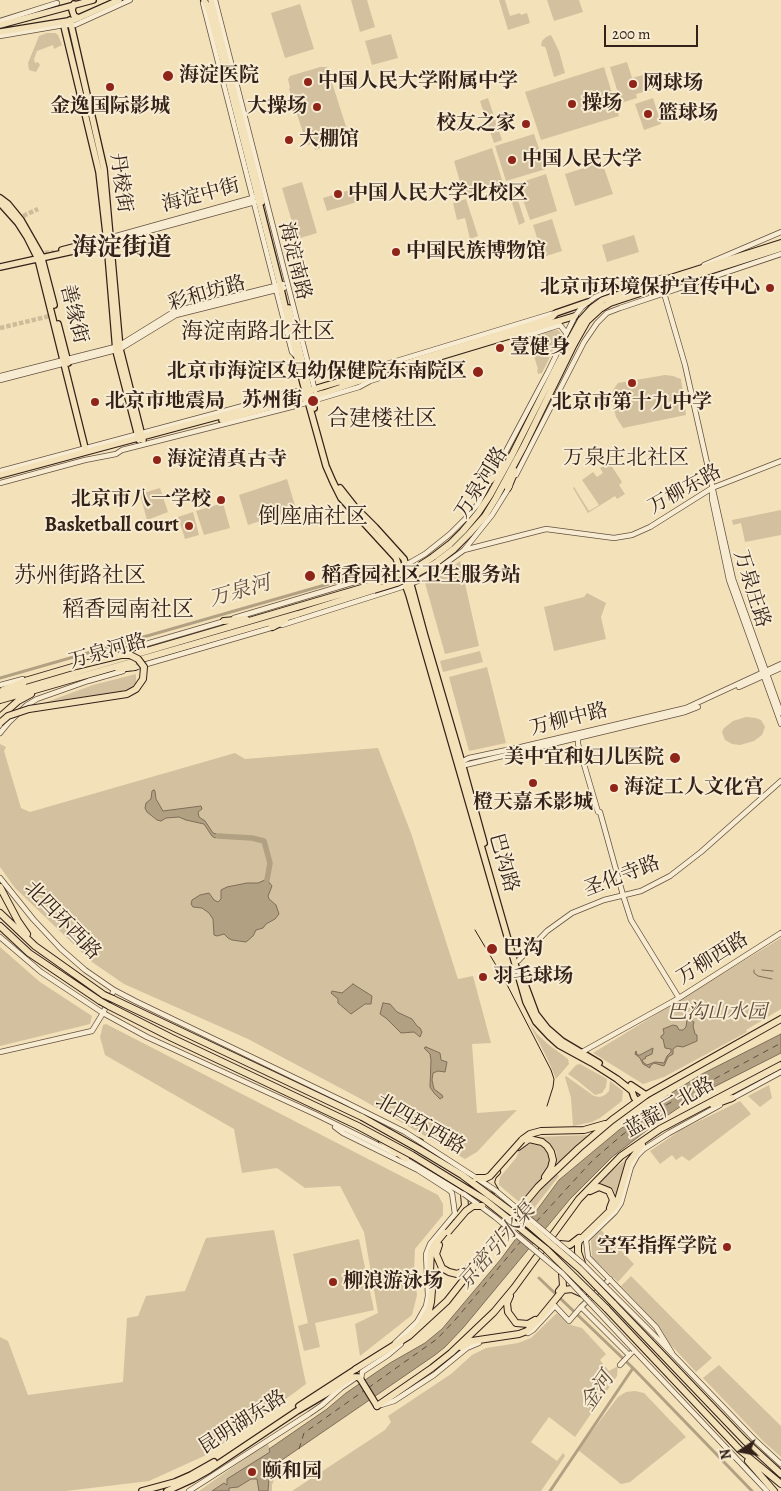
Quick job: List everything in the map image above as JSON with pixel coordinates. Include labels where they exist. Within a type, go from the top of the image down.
[{"type":"highway","name":"万泉河路","points":[[0,700],[298,614],[373,587],[435,560],[454,549],[485,516],[496,498],[524,446],[581,320],[592,308],[609,297],[627,294],[753,254],[780,240]]},
{"type":"highway","points":[[753,254],[781,251]]},
{"type":"highway","name":"万泉河路","points":[[435,560],[478,513],[490,495],[572,343]]},
{"type":"highway","points":[[508,488],[524,446]]},
{"type":"highway","points":[[491,480],[512,455]]},
{"type":"highway","name":"万泉河路","points":[[0,692],[373,587]]},
{"type":"highway","points":[[272,627],[298,614]]},
{"type":"highway","points":[[224,621],[262,617]]},
{"type":"highway","points":[[102,664],[130,649]]},
{"type":"highway","points":[[0,692],[25,681],[121,655],[130,655],[138,658],[144,667],[143,679],[136,689],[127,694],[29,709],[8,716],[0,723]]},
{"type":"highway","points":[[95,673],[135,667]]},
{"type":"highway","points":[[0,717],[18,701],[46,687]]},
{"type":"highway","points":[[0,887],[18,921]]},
{"type":"highway","points":[[0,895],[35,946]]},
{"type":"highway","name":"北四环西路","points":[[0,912],[35,946],[102,998],[109,1006],[358,1126],[412,1155],[485,1200],[551,1254],[606,1308],[740,1450],[779,1483]]},
{"type":"highway","name":"北四环西路","points":[[0,926],[29,953],[102,998],[113,999],[362,1117],[462,1175],[530,1225],[580,1269],[745,1441],[781,1474]]},
{"type":"highway","name":"蓝靛厂北路","points":[[356,1369],[409,1336],[447,1301],[538,1187],[612,1120],[646,1094],[781,1019]]},
{"type":"highway","name":"蓝靛厂北路","points":[[377,1406],[451,1353],[494,1312],[514,1288],[579,1199],[621,1156],[660,1129],[781,1065]]},
{"type":"highway","points":[[696,1111],[732,1098]]},
{"type":"highway","points":[[476,1178],[490,1176],[522,1140],[530,1134],[541,1131],[574,1132],[601,1126],[612,1120]]},
{"type":"highway","points":[[377,1126],[421,1142]]},
{"type":"highway","points":[[582,1263],[578,1252],[579,1241],[618,1200],[629,1162],[660,1129]]},
{"type":"highway","points":[[373,1134],[406,1159]]},
{"type":"highway","points":[[495,1190],[492,1185],[493,1176],[521,1144],[529,1140],[542,1142],[547,1146],[553,1160],[551,1168],[538,1187]]},
{"type":"highway","points":[[560,1244],[566,1246],[574,1243],[613,1206],[612,1195],[602,1187],[593,1189],[579,1199]]},
{"type":"highway","points":[[409,1336],[429,1310],[432,1290],[430,1271],[432,1251],[435,1244],[465,1206],[464,1194]]},
{"type":"highway","points":[[475,1265],[458,1274],[449,1272],[442,1268],[436,1254],[437,1248],[466,1210],[473,1206],[482,1206]]},
{"type":"highway","points":[[514,1288],[507,1304],[508,1312],[516,1323],[528,1324],[541,1316],[562,1286],[562,1273]]},
{"type":"highway","points":[[451,1353],[472,1341],[519,1334],[527,1331],[563,1290],[572,1289],[583,1294]]},
{"type":"highway","points":[[740,1450],[771,1490]]},
{"type":"main road","points":[[0,25],[93,0]]},
{"type":"main road","points":[[0,34],[48,24],[67,23],[119,0]]},
{"type":"main road","name":"海淀南路","points":[[211,0],[260,198],[296,356],[311,395],[326,466],[337,490],[355,514],[396,558],[399,568],[406,576]]},
{"type":"main road","name":"海淀南路","points":[[204,1],[211,16],[260,198]]},
{"type":"main road","points":[[57,3],[65,7]]},
{"type":"main road","points":[[74,4],[72,10],[74,16],[79,18]]},
{"type":"main road","points":[[45,13],[50,14],[51,17],[51,22],[48,24]]},
{"type":"main road","name":"丹棱街","points":[[67,23],[104,169],[118,348],[140,437]]},
{"type":"main road","name":"善缘街","points":[[0,198],[8,204],[21,220],[40,257],[85,448]]},
{"type":"main road","name":"善缘街","points":[[0,203],[18,222],[40,257]]},
{"type":"main road","name":"海淀中街","points":[[0,265],[109,240]]},
{"type":"main road","name":"海淀南路","points":[[280,287],[327,457],[340,488],[355,508],[404,559],[406,576]]},
{"type":"main road","points":[[0,477],[297,395],[311,395],[338,382],[344,382],[552,317],[588,302]]},
{"type":"main road","points":[[140,437],[311,395],[575,316]]},
{"type":"main road","name":"巴沟路","points":[[406,576],[424,633],[530,1012],[536,1022],[559,1045],[617,1079],[632,1091],[637,1101]]},
{"type":"main road","name":"巴沟路","points":[[460,764],[531,1004],[543,1024],[553,1034],[646,1094]]},
{"type":"main road","name":"昆明湖东路","points":[[166,1489],[207,1466],[356,1369]]},
{"type":"main road","name":"昆明湖东路","points":[[142,1491],[166,1489],[193,1479],[350,1378],[360,1378]]},
{"type":"main road","points":[[360,1378],[377,1406]]},
{"type":"street","points":[[0,34],[67,23],[75,25],[130,0]]},
{"type":"street","name":"海淀南路","points":[[215,0],[260,198],[311,395]]},
{"type":"street","points":[[0,21],[57,3]]},
{"type":"street","name":"海淀中街","points":[[109,240],[260,198]]},
{"type":"street","name":"万泉河路","points":[[0,685],[130,649],[406,565],[423,555],[450,534],[478,504],[575,316],[588,302],[612,290],[702,265],[781,232]]},
{"type":"street","name":"万泉河路","points":[[0,733],[27,705],[37,699],[88,681],[390,592],[435,571],[464,550],[492,515],[584,342],[597,322],[607,314],[620,308],[781,251]]},
{"type":"street","name":"彩和坊路","points":[[0,380],[118,348],[176,315],[280,287]]},
{"type":"street","name":"万泉庄路","points":[[664,293],[686,365],[732,579],[781,724]]},
{"type":"street","points":[[595,298],[607,314]]},
{"type":"street","points":[[588,302],[597,322]]},
{"type":"street","points":[[575,316],[597,322]]},
{"type":"street","points":[[514,335],[532,334],[560,324],[567,333],[584,342]]},
{"type":"street","name":"彩和坊路","points":[[0,376],[65,362]]},
{"type":"street","points":[[0,483],[85,460],[116,454],[122,450],[311,395]]},
{"type":"street","points":[[0,471],[85,448],[140,437]]},
{"type":"street","name":"万柳东路","points":[[464,550],[546,529],[614,538],[632,535],[712,488],[781,461]]},
{"type":"street","points":[[478,534],[477,540],[486,545]]},
{"type":"street","points":[[423,555],[435,571]]},
{"type":"street","points":[[390,592],[391,582],[424,566],[423,555]]},
{"type":"street","points":[[375,576],[380,594]]},
{"type":"street","name":"万柳中路","points":[[460,764],[686,708],[781,666]]},
{"type":"street","name":"万泉庄路","points":[[765,673],[781,713]]},
{"type":"street","points":[[578,735],[578,744],[631,920],[679,998]]},
{"type":"street","name":"圣化寺路","points":[[518,961],[548,931],[572,913],[604,900],[641,890],[670,876],[701,852],[781,781]]},
{"type":"street","name":"北四环西路","points":[[0,878],[33,919],[61,949],[85,970],[114,990],[405,1132],[495,1190],[582,1263],[756,1441],[781,1464]]},
{"type":"street","name":"万柳西路","points":[[582,1052],[679,998],[781,934]]},
{"type":"street","name":"北四环西路","points":[[0,937],[41,972],[103,1013],[147,1037],[315,1114],[406,1159],[482,1206],[562,1273],[634,1350],[771,1490]]},
{"type":"street","points":[[0,1052],[92,1031],[114,990]]},
{"type":"street","name":"蓝靛厂北路","points":[[610,1279],[588,1257],[586,1240],[622,1203],[631,1167],[637,1156],[669,1133],[781,1072]]},
{"type":"street","points":[[315,1114],[343,1133],[418,1170],[452,1193],[455,1214],[430,1244],[426,1254],[428,1296],[426,1306],[417,1322],[386,1350]]},
{"type":"street","points":[[377,1406],[394,1401],[434,1375],[467,1348],[476,1344],[524,1336],[533,1330],[556,1306],[569,1321],[610,1279],[656,1327],[672,1353]]},
{"type":"street","points":[[581,1307],[628,1356]]},
{"type":"street","name":"蓝靛厂北路","points":[[189,1491],[322,1405],[341,1388],[360,1378],[362,1372],[388,1355],[409,1336]]},
{"type":"street","points":[[622,1363],[634,1350]]},
{"type":"green space","points":[[351,0],[367,0],[375,27],[360,32]]},
{"type":"green space","points":[[499,0],[505,0],[510,16],[527,13],[530,23],[508,30]]},
{"type":"green space","points":[[547,0],[579,0],[583,12],[554,21]]},
{"type":"green space","points":[[300,4],[314,49],[285,58],[271,13]]},
{"type":"green space","points":[[47,33],[58,35],[62,45],[54,49],[53,45],[37,51],[34,59],[35,63],[38,62],[40,65],[36,72],[29,70],[28,63],[39,36]]},
{"type":"green space","points":[[391,34],[398,58],[372,65],[365,41]]},
{"type":"green space","points":[[551,35],[559,51],[565,73],[554,77],[546,49],[541,46],[542,41]]},
{"type":"green space","name":"网球场","points":[[627,62],[632,78],[647,74],[652,90],[636,94],[637,98],[621,103],[610,67]]},
{"type":"green space","name":"大操场","points":[[320,67],[327,67],[350,139],[315,150],[313,144],[307,145],[289,89],[288,79],[290,76]]},
{"type":"green space","name":"操场","points":[[604,67],[619,116],[541,140],[525,92]]},
{"type":"green space","points":[[488,98],[502,140],[494,143],[480,101]]},
{"type":"green space","name":"篮球场","points":[[653,98],[661,124],[644,130],[635,104]]},
{"type":"green space","points":[[534,134],[546,169],[506,181],[495,146]]},
{"type":"green space","points":[[492,148],[503,183],[464,196],[454,161]]},
{"type":"green space","points":[[601,159],[613,194],[575,206],[565,174],[590,166],[589,163]]},
{"type":"green space","points":[[546,174],[557,211],[530,220],[519,188],[525,181]]},
{"type":"green space","points":[[302,182],[317,233],[297,239],[282,188]]},
{"type":"green space","points":[[508,185],[513,185],[525,222],[519,225],[507,187]]},
{"type":"green space","points":[[353,189],[357,202],[327,211],[323,198]]},
{"type":"green space","points":[[466,199],[478,236],[470,239],[465,218],[457,220],[453,203]]},
{"type":"green space","points":[[552,219],[562,251],[543,257],[533,225]]},
{"type":"green space","points":[[634,235],[639,252],[607,262],[602,245]]},
{"type":"green space","points":[[558,330],[561,334],[542,373],[538,374],[528,337],[542,332]]},
{"type":"green space","points":[[665,375],[681,379],[686,415],[623,428],[616,417],[612,400],[613,390],[618,383]]},
{"type":"green space","points":[[609,462],[622,482],[619,485],[625,494],[617,499],[615,496],[588,513],[573,488],[589,511],[599,505],[582,480],[593,472],[597,477],[603,473],[600,468]]},
{"type":"green space","points":[[287,479],[296,509],[248,525],[239,495]]},
{"type":"green space","points":[[160,488],[168,512],[147,520],[140,494]]},
{"type":"green space","points":[[223,503],[230,528],[204,535],[196,511]]},
{"type":"green space","points":[[781,510],[781,535],[745,542],[741,523],[733,525],[732,520]]},
{"type":"green space","name":"Basketball court","points":[[193,512],[199,535],[185,539],[178,517]]},
{"type":"green space","points":[[460,561],[479,646],[445,654],[425,583],[444,574]]},
{"type":"green space","points":[[587,593],[606,603],[601,617],[606,639],[554,651],[544,607],[584,597]]},
{"type":"green space","points":[[480,651],[483,662],[443,672],[440,661]]},
{"type":"green space","points":[[487,667],[506,743],[469,751],[449,677]]},
{"type":"green space","points":[[136,674],[136,683],[121,692],[41,704],[93,685]]},
{"type":"green space","points":[[746,717],[761,720],[765,727],[762,735],[754,741],[740,745],[732,744],[725,740],[722,732],[724,728],[733,721]]},
{"type":"green space","points":[[0,744],[6,747],[4,751],[21,808],[30,812],[235,753],[245,759],[378,748],[411,833],[458,979],[473,976],[491,1043],[472,1044],[477,1113],[517,1110],[477,1152],[465,1159],[361,1099],[248,1039],[124,984],[92,962],[15,888],[0,867]]},
{"type":"green space","name":"巴沟山水园","points":[[781,938],[781,1009],[746,1030],[747,1032],[664,1077],[643,1084],[593,1053]]},
{"type":"green space","points":[[0,947],[40,982],[92,1016],[90,1024],[0,1046]]},
{"type":"green space","points":[[528,1021],[537,1034],[568,1059],[569,1064],[556,1079],[548,1060]]},
{"type":"green space","points":[[106,1024],[438,1195],[443,1204],[443,1215],[415,1249],[414,1270],[417,1295],[412,1315],[360,1356],[355,1324],[378,1313],[364,1232],[340,1186],[305,1188],[277,1168],[242,1173],[234,1129],[105,1055],[100,1037],[103,1025]]},
{"type":"green space","points":[[580,1064],[607,1079],[606,1087],[602,1093],[595,1095],[568,1074],[576,1065]]},
{"type":"green space","points":[[566,1076],[594,1096],[600,1097],[609,1091],[610,1081],[623,1091],[622,1101],[600,1118],[592,1122],[573,1126],[571,1098]]},
{"type":"green space","points":[[769,1085],[772,1098],[760,1107],[748,1096]]},
{"type":"green space","points":[[740,1101],[751,1114],[689,1161],[682,1156],[676,1160],[672,1155],[660,1164],[650,1151],[681,1130]]},
{"type":"green space","points":[[590,1135],[558,1166],[556,1151],[547,1141],[536,1137]]},
{"type":"green space","points":[[525,1145],[542,1146],[549,1154],[551,1158],[549,1167],[559,1176],[531,1212],[499,1185],[499,1182],[500,1177],[516,1158],[520,1149]]},
{"type":"green space","points":[[628,1158],[617,1197],[613,1189],[602,1185],[600,1180]]},
{"type":"green space","points":[[274,1230],[306,1384],[248,1427],[204,1456],[149,1481],[66,1491],[0,1491],[0,1337],[8,1341],[28,1395],[123,1382],[127,1318],[138,1316],[146,1296],[185,1291],[206,1238]]},
{"type":"green space","points":[[601,1230],[634,1264],[618,1282],[592,1257],[591,1240]]},
{"type":"green space","name":"柳浪游泳场","points":[[359,1239],[374,1310],[315,1323],[320,1347],[304,1351],[298,1326],[308,1323],[293,1254]]},
{"type":"green space","points":[[631,1276],[712,1358],[696,1372],[670,1344],[658,1325],[621,1286]]},
{"type":"green space","points":[[557,1313],[567,1324],[582,1328],[606,1354],[600,1360],[609,1371],[618,1366],[617,1376],[575,1437],[549,1417],[531,1442],[557,1461],[563,1453],[565,1456],[541,1491],[292,1491],[385,1430],[391,1422],[388,1416],[451,1374],[472,1355],[486,1348],[518,1343],[531,1338]]},
{"type":"green space","points":[[719,1365],[781,1426],[781,1457],[763,1441],[703,1378]]},
{"type":"green space","points":[[626,1392],[644,1393],[686,1437],[630,1482],[621,1484],[578,1450],[618,1397]]},
{"type":"green space","name":"颐和园","points":[[267,1443],[281,1467],[272,1485],[272,1491],[199,1491]]},
{"type":"shaded area","points":[[154,790],[156,799],[163,811],[201,806],[202,809],[198,812],[199,817],[205,821],[213,833],[219,835],[215,838],[204,824],[179,817],[166,818],[161,821],[157,820],[145,808]]},
{"type":"shaded area","points":[[265,880],[272,886],[268,896],[276,905],[279,914],[263,928],[256,930],[253,936],[246,942],[232,940],[224,934],[214,935],[213,919],[209,913],[202,908],[193,907],[191,904],[192,900],[200,895],[209,893],[218,902],[221,899],[221,890],[227,887],[258,883]]},
{"type":"shaded area","points":[[353,984],[372,996],[371,1004],[365,1004],[351,1014],[338,1003],[338,999],[331,993],[332,991],[342,993]]},
{"type":"shaded area","points":[[383,1003],[390,1004],[397,1012],[412,1019],[422,1032],[420,1037],[414,1032],[401,1033],[380,1014]]},
{"type":"shaded area","points":[[691,1017],[691,1020],[694,1022],[693,1026],[697,1035],[697,1041],[683,1047],[677,1046],[673,1049],[673,1054],[668,1057],[664,1066],[654,1063],[650,1068],[643,1064],[635,1054],[636,1051],[637,1055],[640,1055],[653,1048],[652,1054],[645,1057],[642,1060],[643,1062],[647,1065],[655,1062],[664,1063],[671,1049],[665,1048],[661,1038],[664,1033],[663,1029],[673,1025],[677,1026],[679,1030],[683,1030],[686,1027],[687,1020]]},
{"type":"shaded area","points":[[781,1034],[781,1053],[696,1096],[659,1121],[612,1157],[570,1199],[445,1347],[279,1462],[270,1466],[268,1491],[259,1491],[257,1479],[251,1479],[238,1487],[229,1488],[229,1491],[212,1491],[224,1483],[227,1485],[227,1479],[270,1452],[269,1449],[327,1409],[346,1393],[390,1363],[425,1343],[442,1329],[501,1259],[559,1180],[619,1130],[702,1074]]},
{"type":"shaded area","points":[[426,1047],[440,1053],[441,1060],[447,1062],[445,1072],[438,1071],[433,1073],[434,1089],[443,1097],[440,1099],[430,1087],[431,1060],[430,1054],[424,1048]]},
{"type":"waterway","name":"万泉河","points":[[0,678],[332,583],[373,569]]},
{"type":"waterway","points":[[218,836],[252,838],[264,841],[270,863],[267,880]]},
{"type":"waterway","points":[[754,970],[754,973],[758,976],[772,979]]},
{"type":"waterway","points":[[762,970],[773,971]]},
{"type":"waterway","name":"金河","points":[[539,1278],[633,1368],[550,1491]]},
{"type":"waterway","points":[[633,1368],[752,1491]]},
{"type":"ferry route","points":[[536,1222],[592,1161],[653,1112],[781,1043]]},
{"type":"ferry route","points":[[368,1388],[437,1339],[521,1241]]},
{"type":"ferry route","points":[[299,1449],[304,1433],[365,1390]]},
{"type":"tunnel","points":[[17,216],[21,217],[38,209]]},
{"type":"tunnel","points":[[39,251],[42,253],[54,252]]},
{"type":"tunnel","points":[[0,328],[54,315]]},
{"type":"tram line","points":[[475,930],[503,977],[551,1070],[554,1079],[547,1106]]},
{"type":"place","name":"海淀医院","points":[[168,76]]},
{"type":"place","name":"中国人民大学附属中学","points":[[308,82]]},
{"type":"place","name":"网球场","points":[[633,84]]},
{"type":"place","name":"金逸国际影城","points":[[110,87]]},
{"type":"place","name":"操场","points":[[572,104]]},
{"type":"place","name":"大操场","points":[[317,107]]},
{"type":"place","name":"篮球场","points":[[648,114]]},
{"type":"place","name":"校友之家","points":[[526,124]]},
{"type":"place","name":"大棚馆","points":[[289,140]]},
{"type":"place","name":"中国人民大学","points":[[512,160]]},
{"type":"place","name":"中国人民大学北校区","points":[[338,194]]},
{"type":"place","name":"中国民族博物馆","points":[[396,252]]},
{"type":"place","name":"北京市环境保护宣传中心","points":[[770,288]]},
{"type":"place","name":"壹健身","points":[[500,348]]},
{"type":"place","name":"北京市海淀区妇幼保健院东南院区","points":[[478,372]]},
{"type":"place","name":"北京市第十九中学","points":[[632,383]]},
{"type":"place","name":"苏州街","points":[[313,401]]},
{"type":"place","name":"北京市地震局","points":[[95,402]]},
{"type":"place","name":"海淀清真古寺","points":[[157,460]]},
{"type":"place","name":"北京市八一学校","points":[[221,500]]},
{"type":"place","name":"Basketball court","points":[[189,526]]},
{"type":"place","name":"稻香园社区卫生服务站","points":[[310,576]]},
{"type":"place","name":"美中宜和妇儿医院","points":[[675,758]]},
{"type":"place","name":"橙天嘉禾影城","points":[[533,783]]},
{"type":"place","name":"海淀工人文化宫","points":[[614,788]]},
{"type":"place","name":"巴沟","points":[[492,949]]},
{"type":"place","name":"羽毛球场","points":[[483,977]]},
{"type":"place","name":"空军指挥学院","points":[[727,1247]]},
{"type":"place","name":"柳浪游泳场","points":[[333,1282]]},
{"type":"place","name":"颐和园","points":[[252,1472]]},
{"type":"district","name":"海淀街道","points":[[122,249]]},
{"type":"district","name":"海淀南路北社区","points":[[258,333]]},
{"type":"district","name":"合建楼社区","points":[[382,420]]},
{"type":"district","name":"万泉庄北社区","points":[[626,459]]},
{"type":"district","name":"倒座庙社区","points":[[313,518]]},
{"type":"district","name":"苏州街路社区","points":[[80,577]]},
{"type":"district","name":"稻香园南社区","points":[[128,611]]},
{"type":"water label","name":"京密引水渠","points":[[497,1247]]}]
